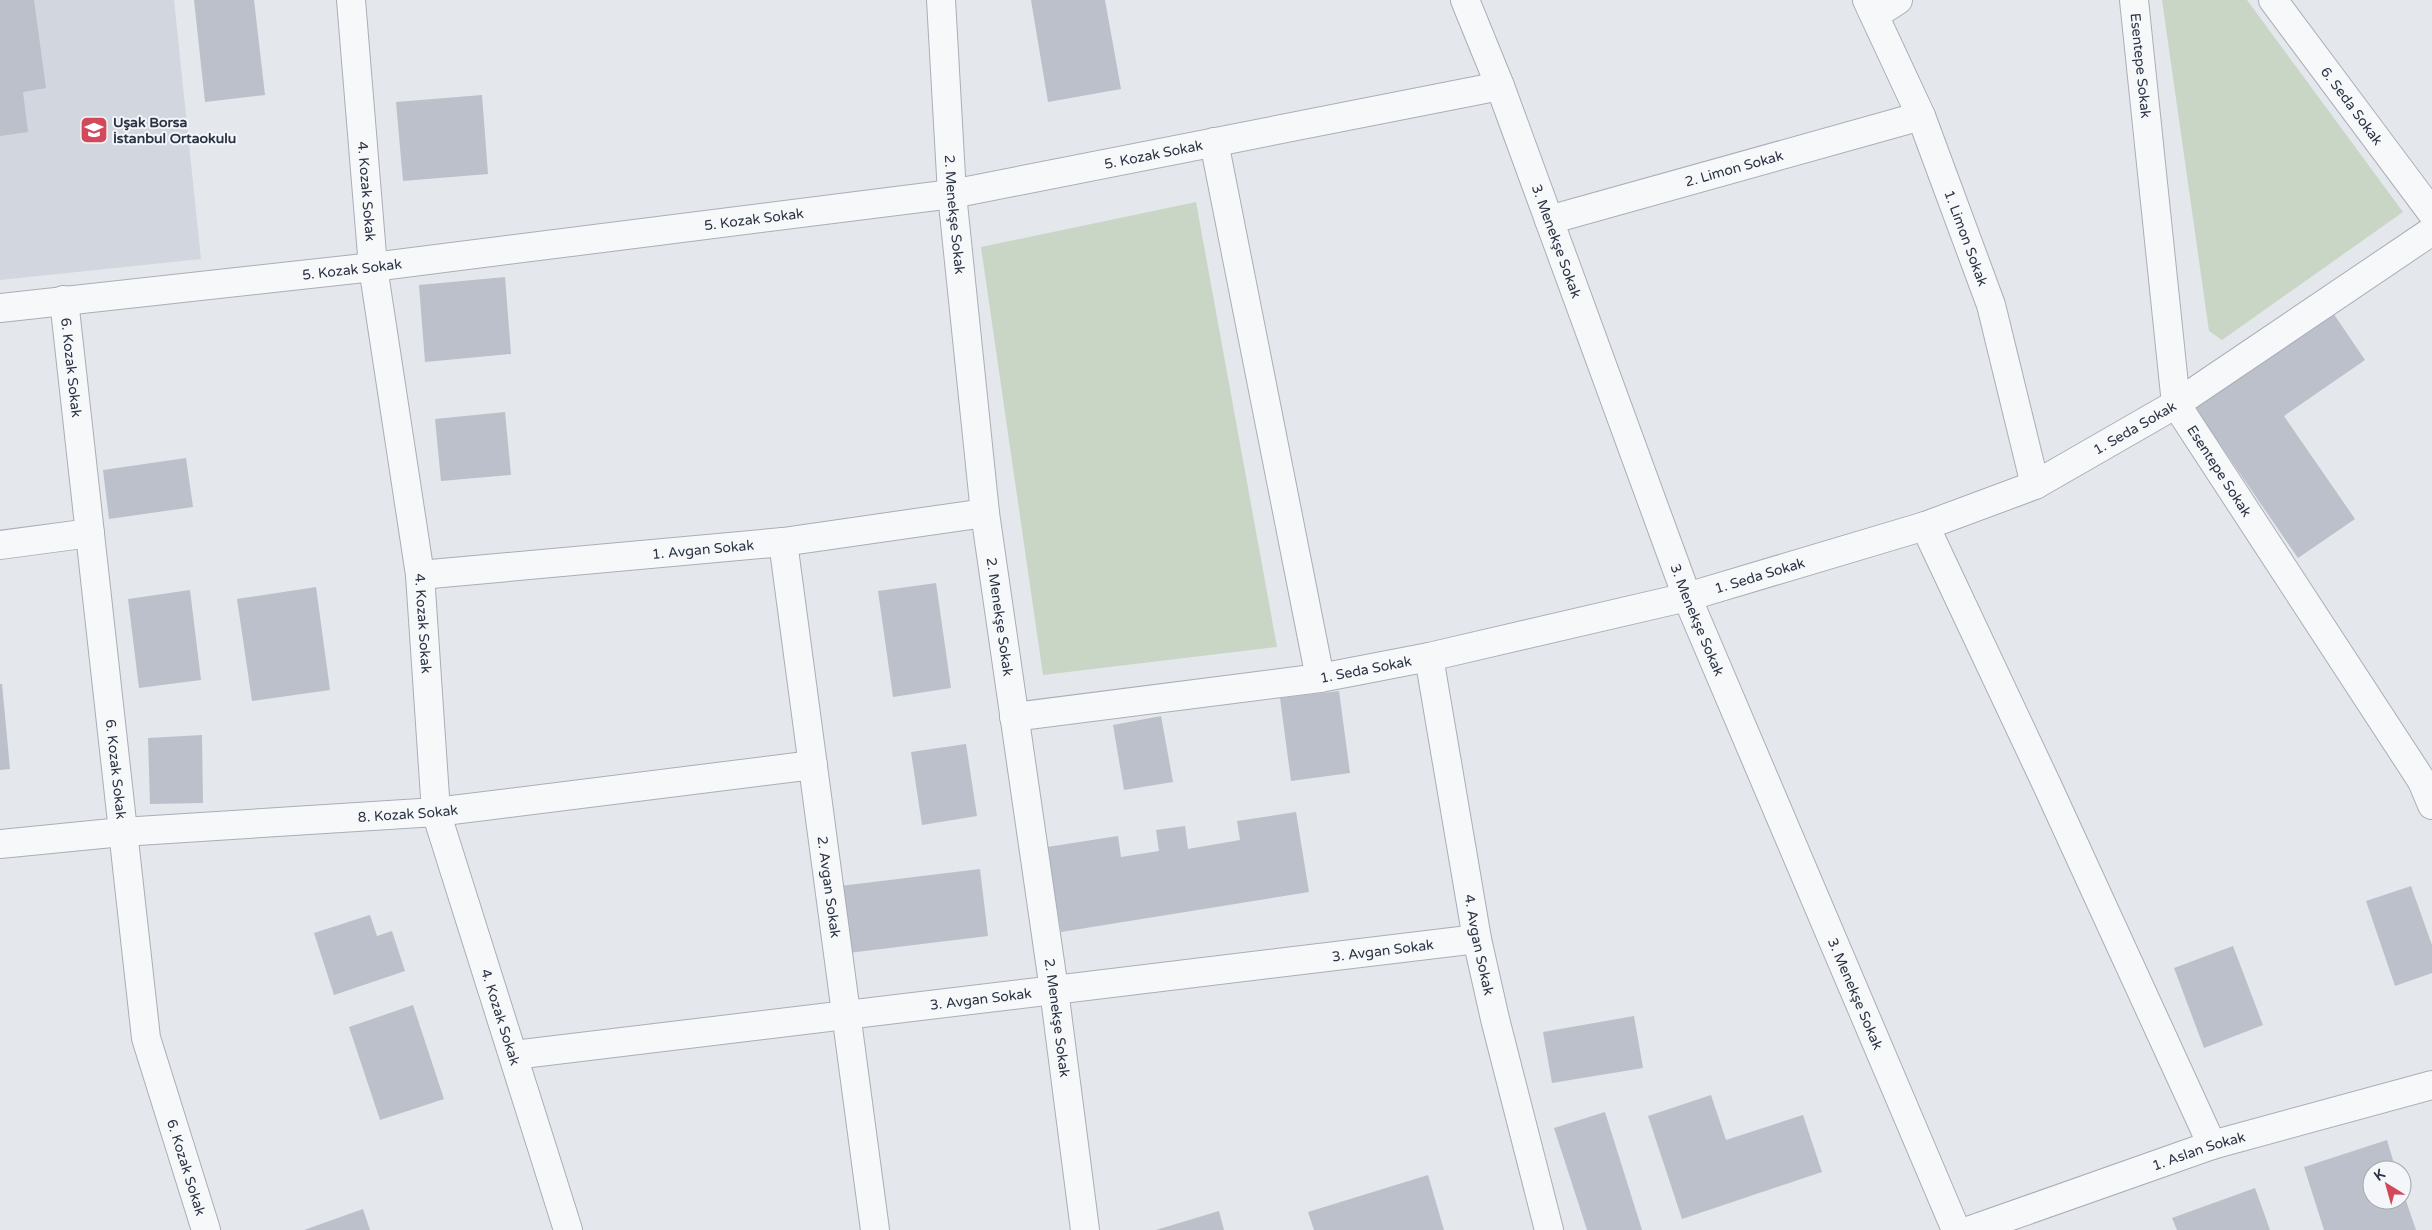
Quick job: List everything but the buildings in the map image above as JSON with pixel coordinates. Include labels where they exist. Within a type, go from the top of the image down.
[{"type":"street","name":"4. Kozak Sokak","points":[[351,0],[373,267],[420,575],[436,812],[568,1230]]},
{"type":"street","name":"2. Menekşe Sokak","points":[[941,0],[952,194],[985,513],[1054,990],[1085,1230]]},
{"type":"street","name":"3. Menekşe Sokak","points":[[1465,0],[1500,86],[1687,597],[1956,1230]]},
{"type":"street","points":[[1871,7],[1898,0]]},
{"type":"street","name":"Esentepe Sokak","points":[[2134,0],[2176,404],[2429,786]]},
{"type":"street","name":"6. Seda Sokak","points":[[2273,0],[2432,213]]},
{"type":"street","name":"1. Limon Sokak","points":[[1871,7],[1920,116],[1990,305],[2035,485]]},
{"type":"street","name":"5. Kozak Sokak","points":[[0,308],[373,267],[952,194],[1500,86]]},
{"type":"street","name":"2. Limon Sokak","points":[[1549,220],[1920,116]]},
{"type":"street","points":[[1214,142],[1320,678]]},
{"type":"street","name":"1. Seda Sokak","points":[[1014,717],[1320,678],[1429,657],[1687,597],[1925,526],[2035,485],[2176,404],[2432,232]]},
{"type":"street","name":"6. Kozak Sokak","points":[[64,300],[146,1038],[206,1230]]},
{"type":"street","name":"1. Avgan Sokak","points":[[420,575],[783,542],[985,513]]},
{"type":"street","points":[[1925,526],[2047,785],[2212,1145]]},
{"type":"street","points":[[0,546],[90,533]]},
{"type":"street","name":"2. Avgan Sokak","points":[[783,542],[875,1230]]},
{"type":"street","name":"4. Avgan Sokak","points":[[1429,657],[1477,939],[1494,1019],[1549,1230]]},
{"type":"street","name":"8. Kozak Sokak","points":[[0,844],[122,832],[436,812],[813,765]]},
{"type":"street","name":"3. Avgan Sokak","points":[[514,1055],[1477,939]]},
{"type":"street","name":"1. Aslan Sokak","points":[[1971,1230],[2212,1145],[2432,1085]]},
{"type":"shaded area","name":"Uşak Borsa İstanbul Ortaokulu","points":[[0,0],[174,0],[201,259],[0,280]]},
{"type":"green space","points":[[2162,0],[2247,0],[2403,212],[2222,340],[2209,331]]},
{"type":"green space","points":[[1196,202],[1277,647],[1043,675],[981,247]]},
{"type":"place","name":"Uşak Borsa İstanbul Ortaokulu","points":[[94,130]]}]
